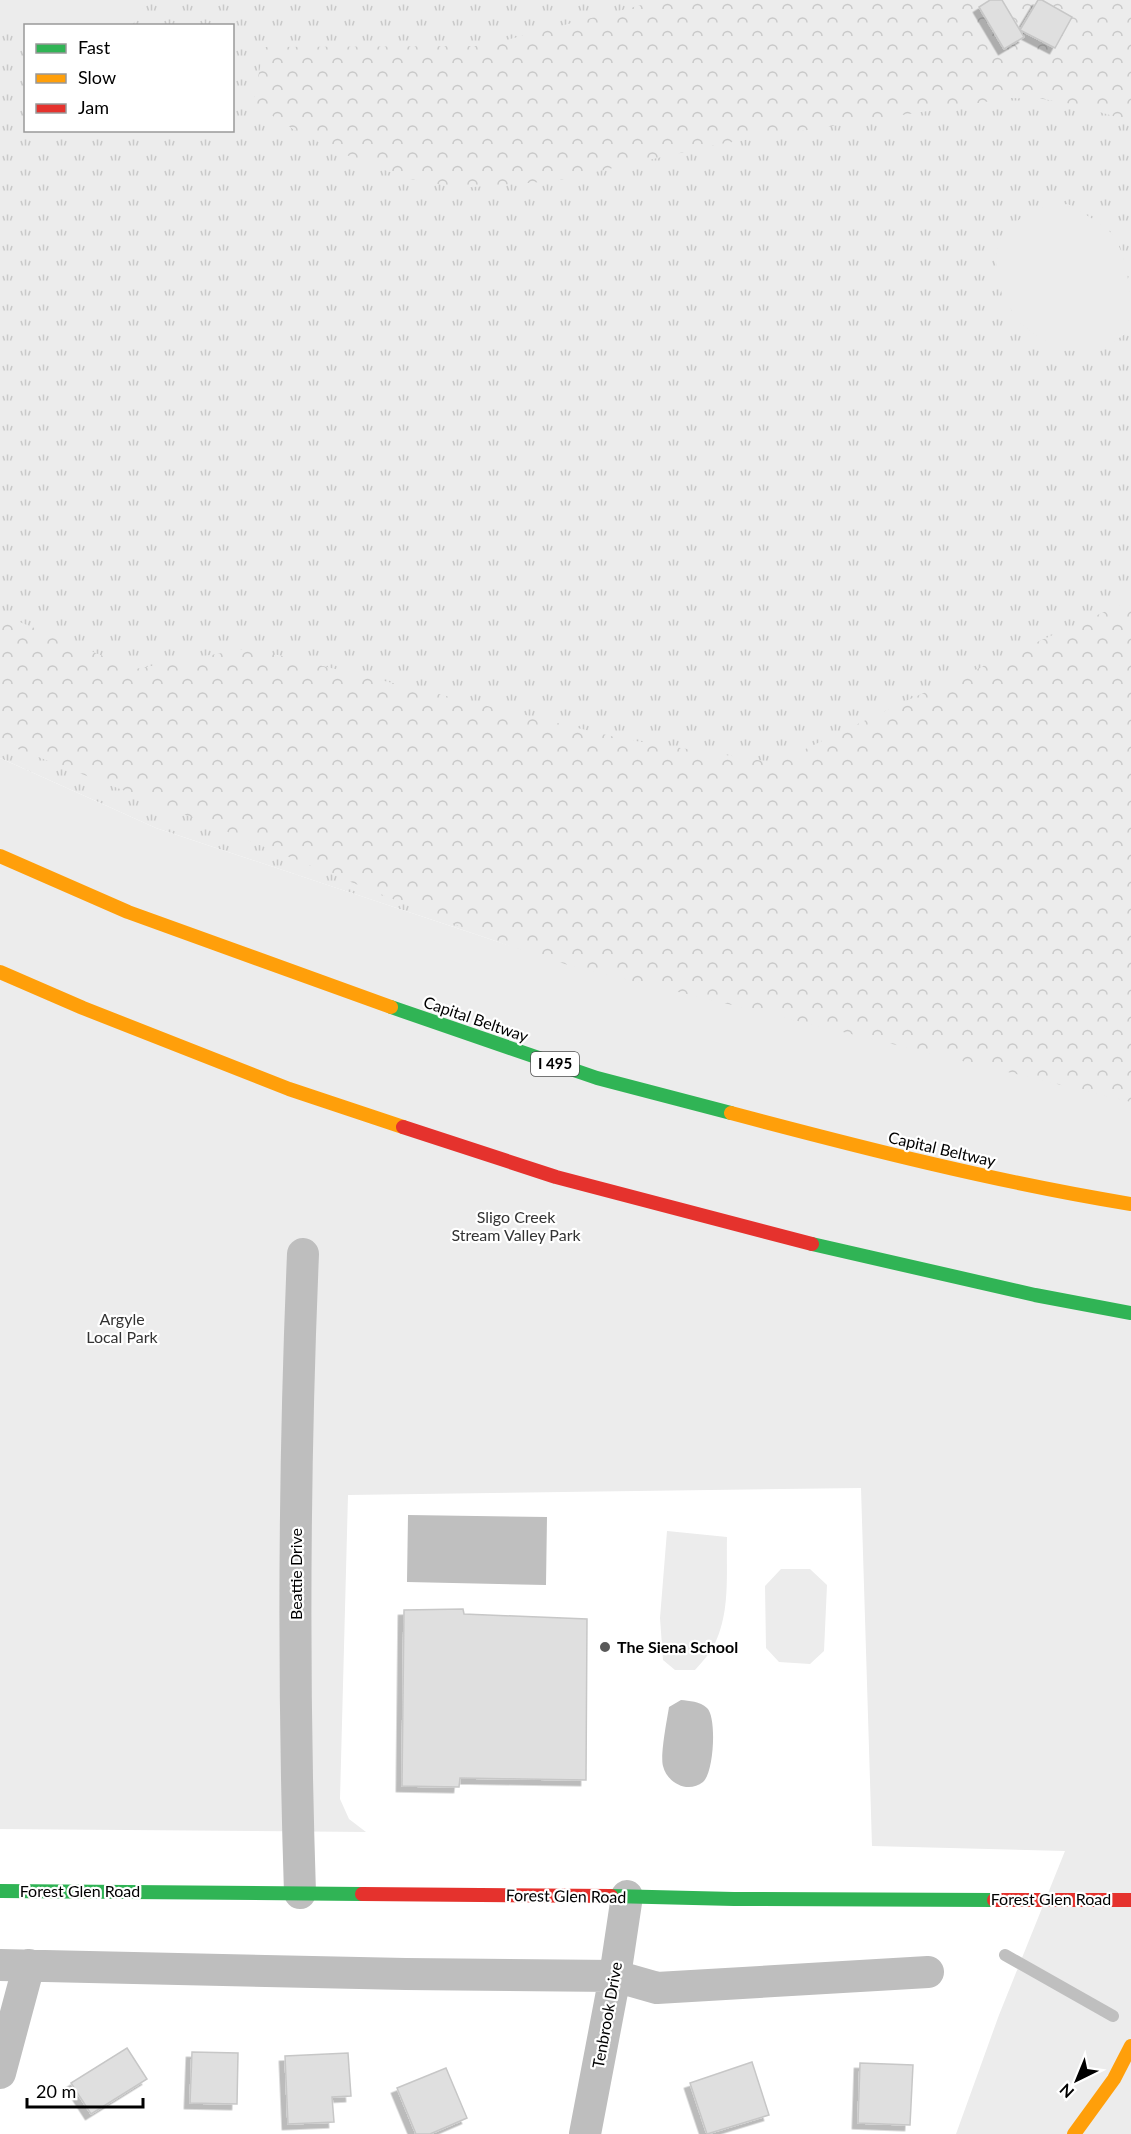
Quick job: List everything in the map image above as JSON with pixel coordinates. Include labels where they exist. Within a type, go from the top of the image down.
[{"type":"main road","name":"Capital Beltway","points":[[0,856],[128,912],[597,1078],[857,1146],[1062,1193],[1131,1204]]},
{"type":"main road","points":[[0,972],[83,1008],[289,1089],[556,1177],[830,1249],[1035,1295],[1131,1313]]},
{"type":"main road","name":"Forest Glen Road","points":[[0,1891],[627,1896],[734,1899],[1131,1900]]},
{"type":"main road","points":[[1074,2134],[1114,2079],[1131,2046]]},
{"type":"street","name":"Beattie Drive","points":[[300,1893],[296,1549],[303,1254]]},
{"type":"street","name":"Tenbrook Drive","points":[[585,2134],[615,1976],[627,1896]]},
{"type":"street","points":[[0,2073],[14,1965],[406,1974],[615,1976],[657,1988],[928,1972]]},
{"type":"green space","points":[[0,0],[1131,0],[1131,1102],[571,966],[156,828],[0,758]]},
{"type":"green space","points":[[0,0],[146,0],[141,14],[133,24],[24,24],[24,43],[0,9]]},
{"type":"green space","points":[[661,0],[1131,0],[1131,121],[1071,104],[1043,99],[1010,98],[720,144],[555,181],[460,188],[410,179],[364,163],[299,133],[253,103],[264,47],[483,46]]},
{"type":"green space","points":[[1068,204],[1107,229],[1118,243],[1123,255],[1129,293],[1128,332],[1106,347],[1067,351],[1039,338],[1018,321],[1002,295],[995,257],[1002,235],[1031,209]]},
{"type":"green space","points":[[1131,600],[1131,1112],[745,1042],[0,742],[0,614],[135,669],[249,648],[623,739],[776,763],[908,700]]},
{"type":"green space","name":"Sligo Creek Stream Valley Park","points":[[0,758],[156,828],[571,966],[1131,1102],[1131,2134],[956,2134],[999,2015],[1065,1851],[872,1846],[861,1488],[348,1495],[340,1799],[349,1819],[366,1832],[0,1829]]},
{"type":"green space","points":[[667,1531],[727,1537],[723,1621],[713,1647],[695,1670],[675,1670],[663,1660],[660,1618]]},
{"type":"green space","points":[[781,1569],[810,1569],[827,1585],[824,1651],[810,1664],[779,1662],[766,1648],[765,1586]]},
{"type":"shaded area","points":[[408,1515],[547,1517],[546,1585],[407,1582]]},
{"type":"shaded area","points":[[681,1700],[701,1704],[707,1708],[712,1722],[713,1745],[710,1768],[703,1782],[691,1787],[673,1782],[665,1772],[662,1761],[669,1707]]},
{"type":"building","points":[[990,0],[1002,0],[1024,37],[1004,49],[979,7]]},
{"type":"building","points":[[1038,0],[1072,17],[1055,48],[1020,30]]},
{"type":"building","points":[[463,1609],[464,1614],[587,1619],[586,1780],[460,1778],[459,1787],[402,1786],[404,1610]]},
{"type":"building","points":[[127,2048],[147,2079],[91,2114],[71,2083]]},
{"type":"building","points":[[192,2052],[238,2053],[237,2104],[190,2103]]},
{"type":"building","points":[[348,2053],[351,2096],[332,2097],[334,2122],[288,2124],[285,2056]]},
{"type":"building","points":[[752,2062],[769,2115],[707,2134],[690,2083]]},
{"type":"building","points":[[860,2063],[913,2065],[910,2125],[858,2123]]},
{"type":"building","points":[[446,2068],[467,2118],[430,2134],[416,2134],[397,2088]]},
{"type":"waterway","points":[[1005,1955],[1113,2016]]},
{"type":"traffic: fast","points":[[391,1007],[597,1078],[731,1113]]},
{"type":"traffic: fast","points":[[812,1244],[1035,1295],[1131,1313]]},
{"type":"traffic: fast","points":[[0,1891],[362,1894]]},
{"type":"traffic: fast","points":[[611,1896],[994,1900]]},
{"type":"traffic: slow","points":[[0,856],[128,912],[391,1007]]},
{"type":"traffic: slow","points":[[0,972],[83,1008],[289,1089],[403,1127]]},
{"type":"traffic: slow","points":[[731,1113],[980,1175],[1131,1204]]},
{"type":"traffic: slow","points":[[1074,2134],[1114,2079],[1131,2046]]},
{"type":"traffic: jam","points":[[403,1127],[556,1177],[812,1244]]},
{"type":"traffic: jam","points":[[362,1894],[611,1896]]},
{"type":"traffic: jam","points":[[994,1900],[1131,1900]]},
{"type":"place","name":"The Siena School","points":[[605,1647]]},
{"type":"park label","name":"Argyle Local Park","points":[[122,1328]]}]
